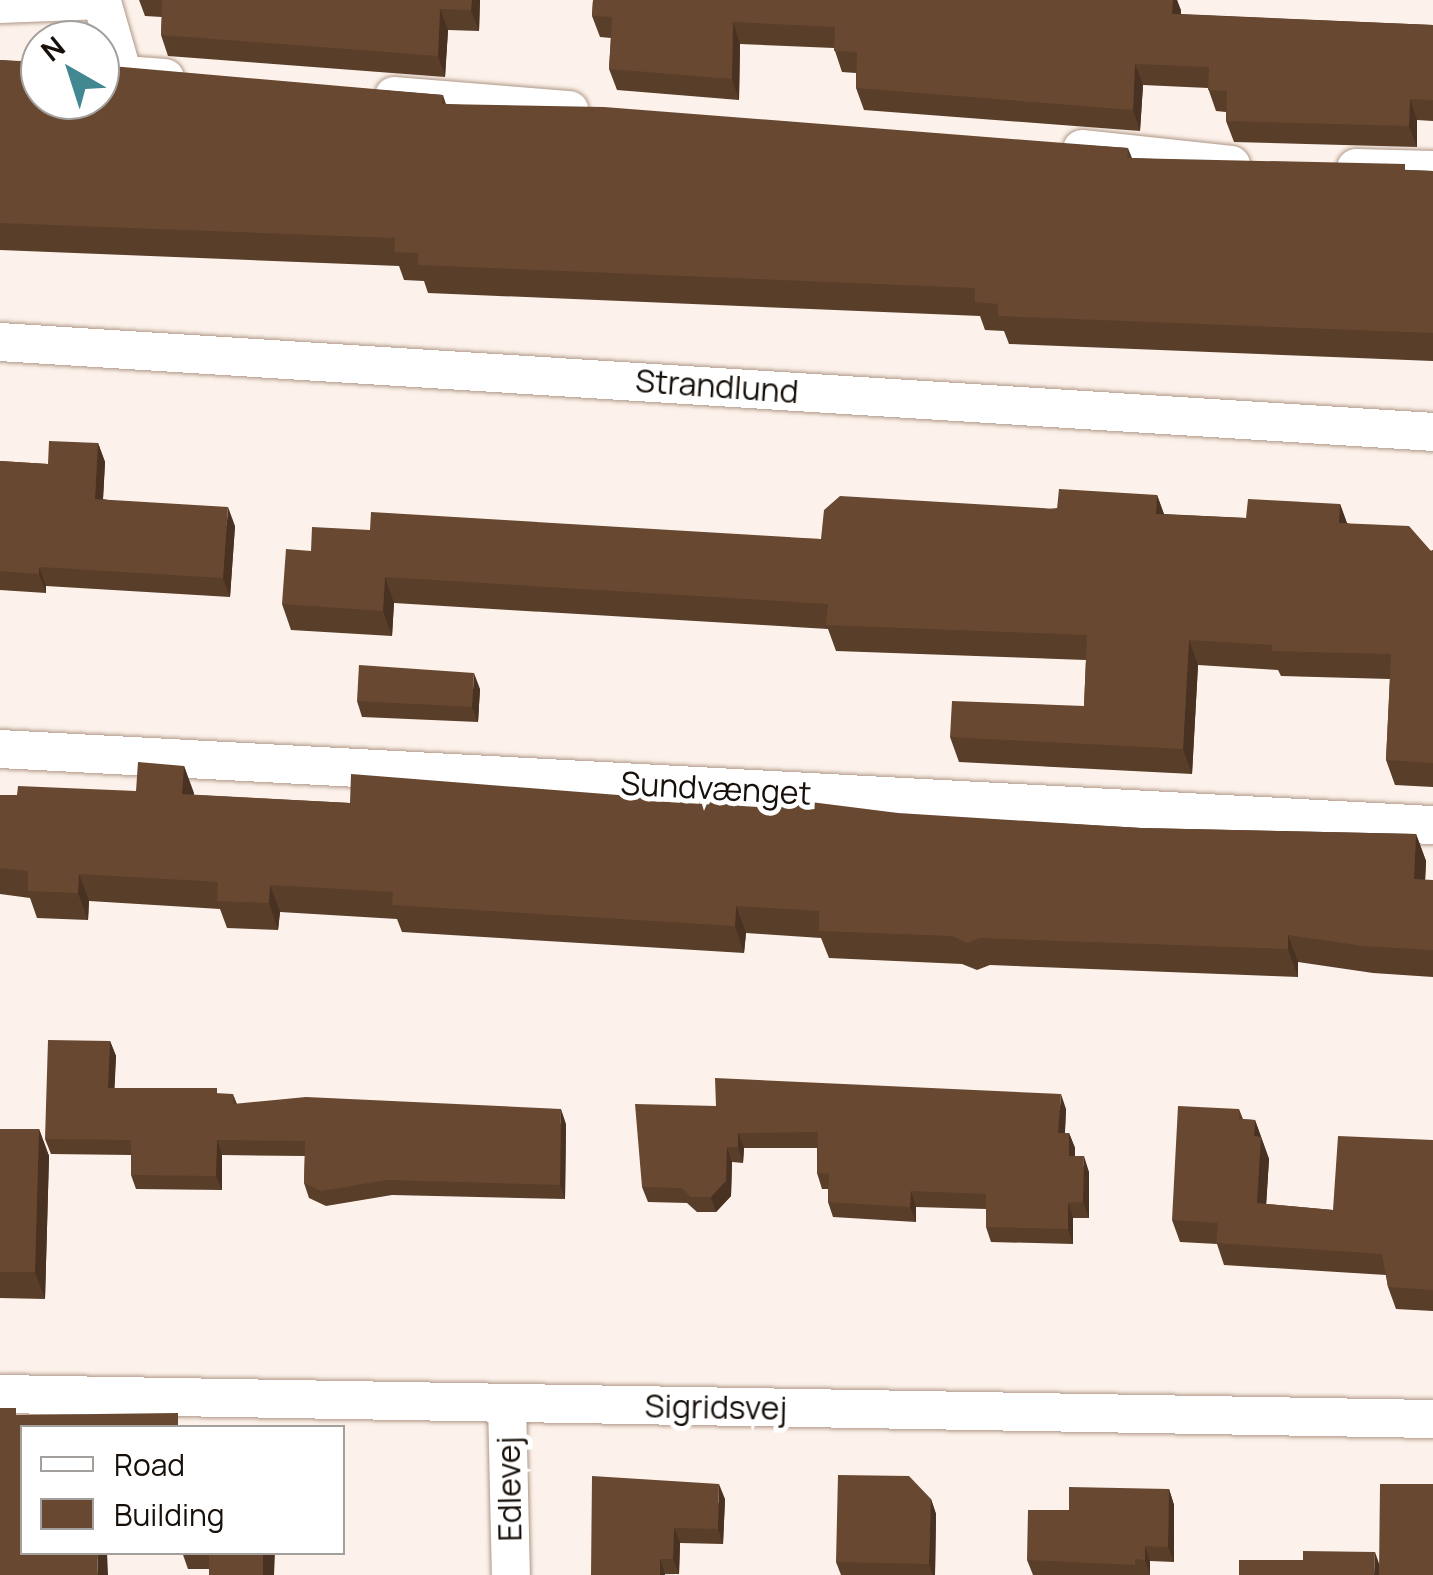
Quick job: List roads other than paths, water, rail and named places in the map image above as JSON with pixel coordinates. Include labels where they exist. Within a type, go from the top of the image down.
[{"type":"street","points":[[0,4],[102,1],[123,75],[203,81]]},
{"type":"street","points":[[361,94],[599,112]]},
{"type":"street","points":[[1036,146],[1276,166]]},
{"type":"street","points":[[1315,167],[1433,170]]},
{"type":"street","name":"Strandlund","points":[[0,342],[1433,432]]},
{"type":"street","name":"Sundvænget","points":[[0,749],[1433,825]]},
{"type":"street","name":"Sigridsvej","points":[[0,1394],[1433,1419]]},
{"type":"street","name":"Edlevej","points":[[507,1404],[511,1575]]}]
